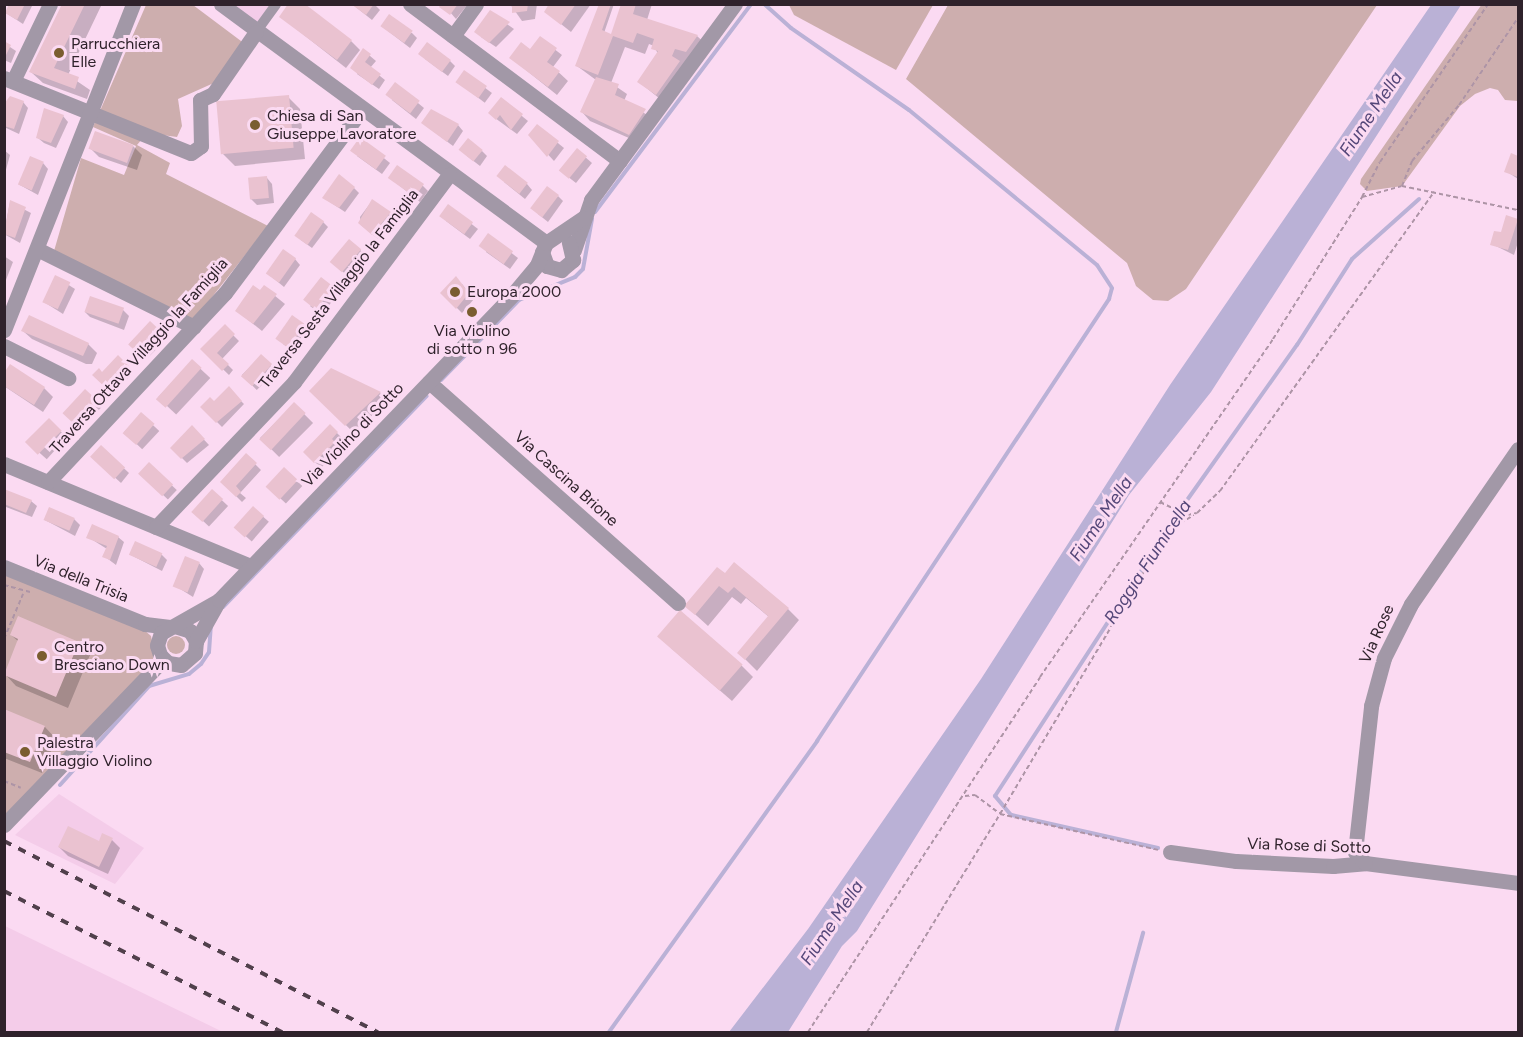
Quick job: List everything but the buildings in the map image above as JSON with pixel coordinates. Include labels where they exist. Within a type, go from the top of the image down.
[{"type":"street","points":[[50,4],[9,80],[90,110],[191,153],[201,146],[200,100],[213,94],[276,4]]},
{"type":"street","points":[[4,330],[9,310],[37,249],[133,4]]},
{"type":"street","points":[[221,4],[449,175],[547,244]]},
{"type":"street","points":[[410,4],[620,160]]},
{"type":"street","points":[[453,36],[476,4]]},
{"type":"street","name":"Via Violino di Sotto","points":[[512,295],[538,278],[570,265],[583,218],[620,160],[735,4]]},
{"type":"street","name":"Traversa Ottava Villaggio la Famiglia","points":[[48,482],[225,293],[362,109]]},
{"type":"street","name":"Traversa Sesta Villaggio la Famiglia","points":[[156,528],[294,382],[449,175]]},
{"type":"street","name":"Via Violino di Sotto","points":[[163,660],[174,665],[186,663],[195,653],[196,641],[219,600],[512,295],[537,265],[547,244],[583,218]]},
{"type":"street","points":[[547,244],[564,239],[574,250]]},
{"type":"street","points":[[547,244],[547,266],[561,270]]},
{"type":"street","points":[[37,249],[195,327]]},
{"type":"street","points":[[4,346],[69,378]]},
{"type":"street","name":"Via Cascina Brione","points":[[429,382],[678,603]]},
{"type":"street","name":"Via Rose","points":[[1365,863],[1355,852],[1371,706],[1384,658],[1411,604],[1518,449]]},
{"type":"street","points":[[4,464],[250,566]]},
{"type":"street","name":"Via della Trisia","points":[[4,567],[145,624],[172,626]]},
{"type":"street","name":"Via Violino di Sotto","points":[[158,640],[172,626],[219,600]]},
{"type":"street","name":"Via della Trisia","points":[[145,624],[158,640]]},
{"type":"street","points":[[172,626],[190,631],[196,641]]},
{"type":"street","points":[[4,825],[163,660],[158,640]]},
{"type":"street","name":"Via Rose di Sotto","points":[[1170,852],[1236,861],[1333,866],[1365,863],[1518,884]]},
{"type":"path","points":[[808,1032],[965,796],[1040,677],[1273,339],[1362,197],[1380,162],[1488,4]]},
{"type":"path","points":[[1402,186],[1412,161],[1459,105],[1518,18]]},
{"type":"path","points":[[1362,197],[1402,186],[1518,210]]},
{"type":"path","points":[[867,1032],[1154,555],[1174,527],[1197,513],[1220,491],[1434,192]]},
{"type":"path","points":[[1160,502],[1187,515],[1197,513]]},
{"type":"path","points":[[4,639],[23,593]]},
{"type":"path","points":[[4,780],[28,790]]},
{"type":"path","points":[[965,796],[975,795],[1000,814],[1170,852]]},
{"type":"shaded area","points":[[1482,4],[1518,5],[1518,101],[1505,100],[1498,90],[1490,88],[1475,94],[1460,106],[1402,186],[1367,191],[1360,184],[1361,179]]},
{"type":"shaded area","points":[[146,5],[193,5],[245,44],[216,82],[178,99],[182,126],[177,137],[147,133],[137,145],[170,163],[166,174],[268,226],[194,320],[54,251],[81,158],[124,175],[136,146],[93,127]]},
{"type":"shaded area","points":[[230,5],[271,5],[256,24]]},
{"type":"shaded area","points":[[789,5],[933,5],[896,70],[794,15]]},
{"type":"shaded area","points":[[948,5],[1377,5],[1186,289],[1168,301],[1153,300],[1136,286],[1127,263],[906,79]]},
{"type":"shaded area","points":[[5,573],[143,629],[151,636],[155,656],[151,665],[5,821]]},
{"type":"shaded area","points":[[172,636],[180,636],[185,641],[183,652],[172,654],[167,649],[167,641]]},
{"type":"shaded area","points":[[59,794],[144,848],[115,884],[15,835]]},
{"type":"shaded area","points":[[5,926],[223,1032],[5,1032]]},
{"type":"water","name":"Fiume Mella","points":[[1431,5],[1461,5],[1211,392],[1129,495],[857,931],[842,946],[788,1032],[729,1032],[808,929],[981,679],[1170,385]]},
{"type":"waterway","points":[[595,212],[751,4]]},
{"type":"waterway","points":[[609,1032],[817,741],[1109,299],[1112,288],[1097,265],[909,110],[791,28],[764,4]]},
{"type":"waterway","name":"Roggia Fiumicella","points":[[1158,848],[1011,815],[995,796],[1185,503],[1297,345],[1352,259],[1419,199]]},
{"type":"waterway","points":[[441,380],[519,300],[575,277],[583,269],[592,219]]},
{"type":"waterway","points":[[223,607],[427,396]]},
{"type":"waterway","points":[[60,785],[149,686],[189,674],[201,664],[209,652],[211,625]]},
{"type":"waterway","name":"Roggia Fiumicella","points":[[1116,1032],[1143,933]]},
{"type":"railway","points":[[4,841],[378,1032]]},
{"type":"railway","points":[[4,891],[282,1032]]},
{"type":"place","name":"Parrucchiera Elle","points":[[59,53]]},
{"type":"place","name":"Chiesa di San Giuseppe Lavoratore","points":[[255,125]]},
{"type":"place","name":"Europa 2000","points":[[455,292]]},
{"type":"place","name":"Via Violino di sotto n 96","points":[[472,312]]},
{"type":"place","name":"Centro Bresciano Down","points":[[42,656]]},
{"type":"place","name":"Palestra Villaggio Violino","points":[[25,752]]}]
